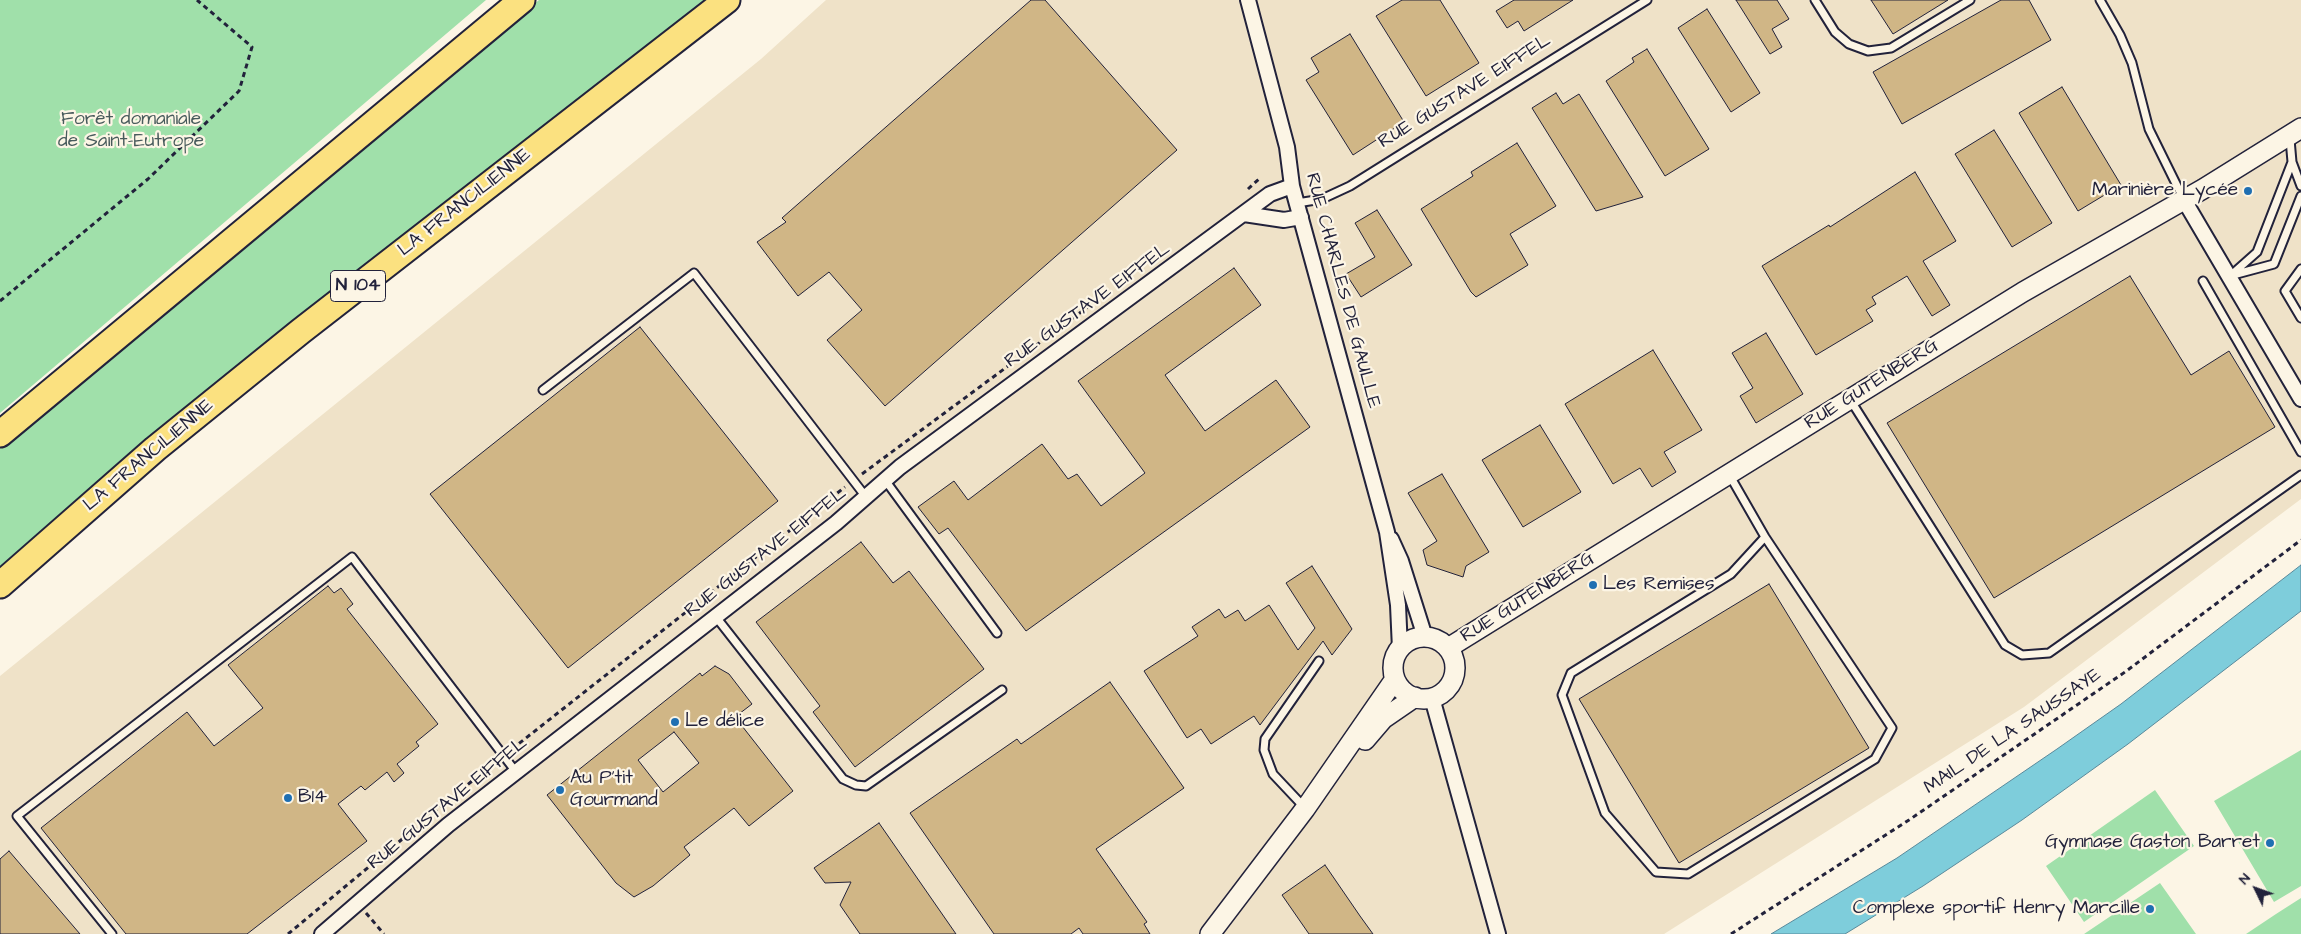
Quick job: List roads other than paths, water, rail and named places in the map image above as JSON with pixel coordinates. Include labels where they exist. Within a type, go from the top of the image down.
[{"type":"highway","points":[[0,434],[522,0]]},
{"type":"highway","name":"LA FRANCILIENNE","points":[[0,585],[155,449],[301,331],[727,0]]},
{"type":"street","name":"RUE CHARLES DE GAULLE","points":[[1248,0],[1287,147],[1292,186],[1387,532],[1398,605],[1400,649]]},
{"type":"street","name":"RUE GUTENBERG","points":[[1448,648],[2023,292],[2184,200],[2295,132]]},
{"type":"street","name":"RUE GUSTAVE EIFFEL","points":[[322,934],[448,825],[836,523],[885,480],[1270,194],[1292,186]]},
{"type":"street","points":[[2184,200],[2301,399]]},
{"type":"street","points":[[1244,214],[1284,220],[1301,217]]},
{"type":"street","name":"RUE CHARLES DE GAULLE","points":[[1387,532],[1401,560],[1425,637]]},
{"type":"street","points":[[1305,809],[1383,719],[1424,698],[1449,686],[1454,675],[1453,658],[1448,648],[1442,643],[1425,637],[1408,642],[1400,649],[1395,658],[1395,679],[1400,688],[1424,698],[1498,934]]},
{"type":"street","points":[[1210,934],[1305,809],[1395,679]]},
{"type":"lane","name":"RUE GUSTAVE EIFFEL","points":[[1297,203],[1322,199],[1350,186],[1647,0]]},
{"type":"lane","points":[[1815,0],[1835,32],[1849,44],[1868,50],[1891,48],[1970,0]]},
{"type":"lane","points":[[2100,0],[2129,56],[2149,128],[2184,200]]},
{"type":"lane","points":[[2230,276],[2257,252],[2292,162],[2295,132]]},
{"type":"lane","points":[[2292,162],[2301,186]]},
{"type":"lane","points":[[2230,276],[2274,264],[2301,196]]},
{"type":"lane","points":[[2301,269],[2286,292],[2301,318]]},
{"type":"lane","points":[[544,390],[694,273],[866,497]]},
{"type":"lane","points":[[2203,281],[2301,452]]},
{"type":"lane","points":[[1850,398],[2005,645],[2022,655],[2049,653],[2301,475]]},
{"type":"lane","points":[[1728,474],[1765,537],[1892,728],[1875,759],[1697,869],[1688,874],[1656,872],[1605,813],[1562,695],[1571,673],[1731,574],[1765,537]]},
{"type":"lane","points":[[885,480],[997,633]]},
{"type":"lane","points":[[112,934],[17,816],[352,557],[516,772]]},
{"type":"lane","points":[[716,617],[843,779],[856,785],[866,786],[1002,690]]},
{"type":"lane","points":[[1305,809],[1273,774],[1264,750],[1265,739],[1319,661]]},
{"type":"water","points":[[2301,565],[2301,611],[2128,744],[2022,820],[1923,886],[1845,934],[1771,934],[1897,858],[2057,749],[2121,704]]},
{"type":"place","name":"Marinière Lycée","points":[[2248,191]]},
{"type":"place","name":"Les Remises","points":[[1593,585]]},
{"type":"place","name":"Le délice","points":[[675,722]]},
{"type":"place","name":"Au P'tit Gourmand","points":[[560,790]]},
{"type":"place","name":"B14","points":[[288,798]]},
{"type":"place","name":"Gymnase Gaston Barret","points":[[2270,843]]},
{"type":"place","name":"Complexe sportif Henry Marcille","points":[[2150,909]]},
{"type":"park label","name":"Forêt domaniale de Saint-Eutrope","points":[[131,131]]}]
